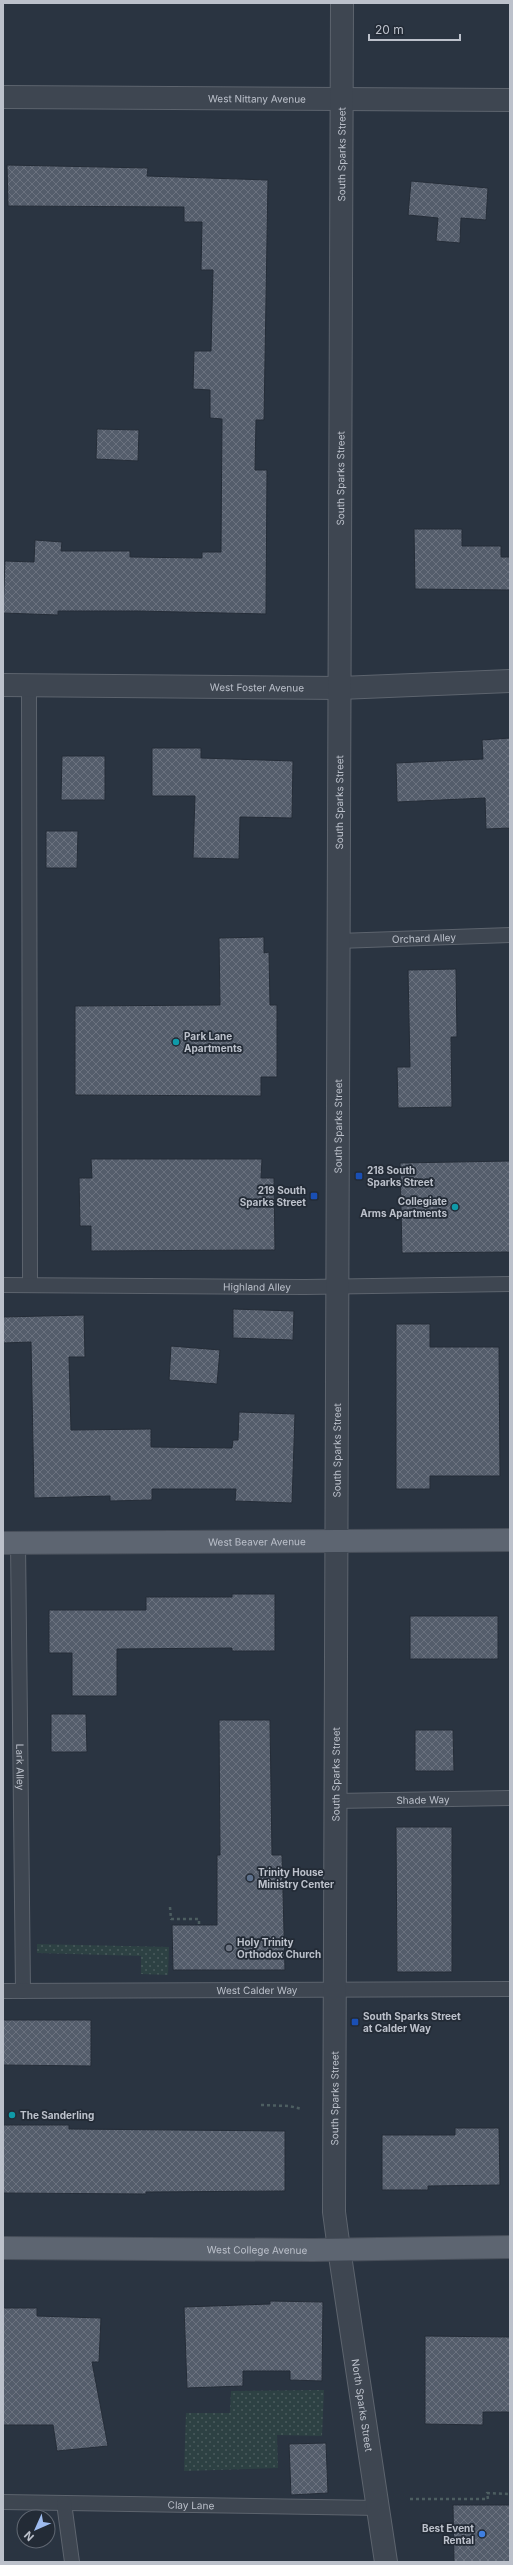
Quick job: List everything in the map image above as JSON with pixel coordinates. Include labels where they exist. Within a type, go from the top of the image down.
[{"type":"main road","name":"West Beaver Avenue","points":[[10,1543],[510,1540]]},
{"type":"main road","name":"West College Avenue","points":[[3,2248],[339,2249],[510,2247]]},
{"type":"street","name":"South Sparks Street","points":[[339,2249],[334,2212],[335,1542],[342,3]]},
{"type":"street","name":"West Nittany Avenue","points":[[3,97],[510,100]]},
{"type":"street","name":"West Foster Avenue","points":[[3,685],[340,688],[510,681]]},
{"type":"street","name":"North Sparks Street","points":[[339,2249],[386,2562]]},
{"type":"lane","points":[[29,685],[30,1285]]},
{"type":"lane","name":"Orchard Alley","points":[[338,941],[510,935]]},
{"type":"lane","name":"Highland Alley","points":[[3,1285],[336,1286],[510,1284]]},
{"type":"lane","name":"Lark Alley","points":[[10,1543],[23,1991]]},
{"type":"lane","name":"Shade Way","points":[[335,1801],[510,1798]]},
{"type":"lane","name":"West Calder Way","points":[[3,1991],[335,1991],[510,1989]]},
{"type":"lane","name":"Clay Lane","points":[[3,2502],[379,2508]]},
{"type":"lane","points":[[64,2503],[72,2562]]},
{"type":"path","points":[[170,1907],[171,1919],[199,1919],[199,1925]]},
{"type":"path","points":[[261,2105],[289,2106],[302,2109]]},
{"type":"path","points":[[410,2499],[488,2500],[487,2493],[510,2494]]},
{"type":"green space","points":[[37,1944],[169,1947],[168,1975],[141,1974],[141,1956],[37,1953]]},
{"type":"green space","points":[[324,2390],[322,2436],[277,2435],[278,2468],[184,2471],[186,2413],[230,2413],[231,2391]]},
{"type":"building","points":[[7,165],[148,168],[147,176],[268,180],[264,420],[256,420],[255,470],[267,470],[266,614],[138,611],[58,611],[58,615],[3,613],[5,561],[34,562],[35,540],[62,542],[61,551],[130,551],[130,557],[202,558],[202,552],[221,552],[222,419],[210,418],[210,390],[193,389],[194,351],[211,351],[213,270],[201,270],[202,222],[184,222],[184,207],[8,206]]},
{"type":"building","points":[[411,181],[488,188],[486,220],[461,218],[460,243],[436,241],[438,218],[408,215]]},
{"type":"building","points":[[97,429],[139,430],[138,461],[96,459]]},
{"type":"building","points":[[414,529],[462,529],[462,546],[501,546],[501,557],[510,557],[510,590],[415,589]]},
{"type":"building","points":[[510,738],[510,828],[486,829],[485,798],[397,802],[396,763],[483,759],[482,740]]},
{"type":"building","points":[[152,748],[201,748],[201,758],[293,761],[292,818],[240,817],[239,859],[193,858],[195,796],[152,796]]},
{"type":"building","points":[[62,756],[105,756],[105,800],[61,800]]},
{"type":"building","points":[[46,831],[78,831],[77,868],[46,868]]},
{"type":"building","name":"Park Lane Apartments","points":[[264,937],[264,953],[269,952],[270,1005],[277,1005],[277,1077],[261,1077],[261,1096],[75,1095],[75,1006],[220,1005],[219,938]]},
{"type":"building","points":[[456,969],[457,1037],[451,1037],[452,1107],[398,1108],[397,1067],[410,1067],[408,970]]},
{"type":"building","points":[[91,1159],[262,1159],[261,1178],[274,1178],[275,1250],[91,1251],[91,1226],[80,1226],[79,1178],[92,1178]]},
{"type":"building","name":"Collegiate Arms Apartments","points":[[510,1161],[510,1252],[402,1253],[400,1163]]},
{"type":"building","points":[[233,1309],[294,1311],[293,1340],[233,1338]]},
{"type":"building","points":[[84,1315],[85,1357],[69,1357],[71,1430],[151,1429],[151,1447],[232,1448],[233,1440],[238,1440],[239,1412],[295,1414],[292,1503],[235,1501],[236,1489],[152,1489],[152,1500],[110,1501],[110,1496],[34,1498],[31,1342],[3,1343],[3,1317]]},
{"type":"building","points":[[396,1324],[430,1324],[430,1347],[499,1347],[500,1476],[430,1476],[430,1489],[396,1489]]},
{"type":"building","points":[[171,1346],[220,1350],[217,1384],[169,1380]]},
{"type":"building","points":[[232,1594],[275,1594],[275,1651],[232,1651],[232,1648],[117,1649],[117,1696],[72,1696],[72,1653],[49,1653],[49,1610],[146,1610],[146,1597],[232,1597]]},
{"type":"building","points":[[410,1616],[498,1616],[498,1659],[410,1659]]},
{"type":"building","points":[[51,1714],[86,1714],[87,1752],[51,1752]]},
{"type":"building","points":[[219,1720],[270,1720],[272,1855],[282,1855],[285,1970],[173,1970],[172,1925],[217,1925],[217,1855],[220,1855]]},
{"type":"building","points":[[415,1730],[453,1730],[454,1771],[415,1771]]},
{"type":"building","points":[[396,1827],[452,1827],[452,1972],[397,1972]]},
{"type":"building","points":[[3,2020],[91,2020],[91,2066],[3,2065]]},
{"type":"building","points":[[3,2125],[69,2125],[69,2129],[285,2131],[285,2191],[146,2192],[146,2194],[3,2193]]},
{"type":"building","points":[[455,2128],[499,2128],[500,2185],[428,2186],[428,2190],[382,2190],[382,2135],[455,2135]]},
{"type":"building","points":[[270,2301],[323,2302],[322,2381],[290,2380],[290,2371],[243,2371],[243,2386],[187,2388],[184,2307],[270,2304]]},
{"type":"building","points":[[3,2308],[37,2308],[37,2316],[101,2318],[99,2362],[92,2362],[108,2446],[57,2451],[53,2425],[3,2425]]},
{"type":"building","points":[[425,2336],[510,2337],[510,2412],[483,2412],[483,2425],[425,2424]]},
{"type":"building","points":[[326,2443],[328,2493],[291,2495],[289,2444]]},
{"type":"building","name":"Best Event Rental","points":[[453,2505],[510,2505],[510,2562],[454,2562]]},
{"type":"place","name":"Park Lane Apartments","points":[[176,1042]]},
{"type":"place","name":"218 South Sparks Street","points":[[359,1176]]},
{"type":"place","name":"219 South Sparks Street","points":[[314,1196]]},
{"type":"place","name":"Collegiate Arms Apartments","points":[[455,1207]]},
{"type":"place","name":"Trinity House Ministry Center","points":[[250,1878]]},
{"type":"place","name":"Holy Trinity Orthodox Church","points":[[229,1948]]},
{"type":"place","name":"South Sparks Street at Calder Way","points":[[355,2022]]},
{"type":"place","name":"The Sanderling","points":[[12,2115]]},
{"type":"place","name":"Best Event Rental","points":[[482,2534]]}]
